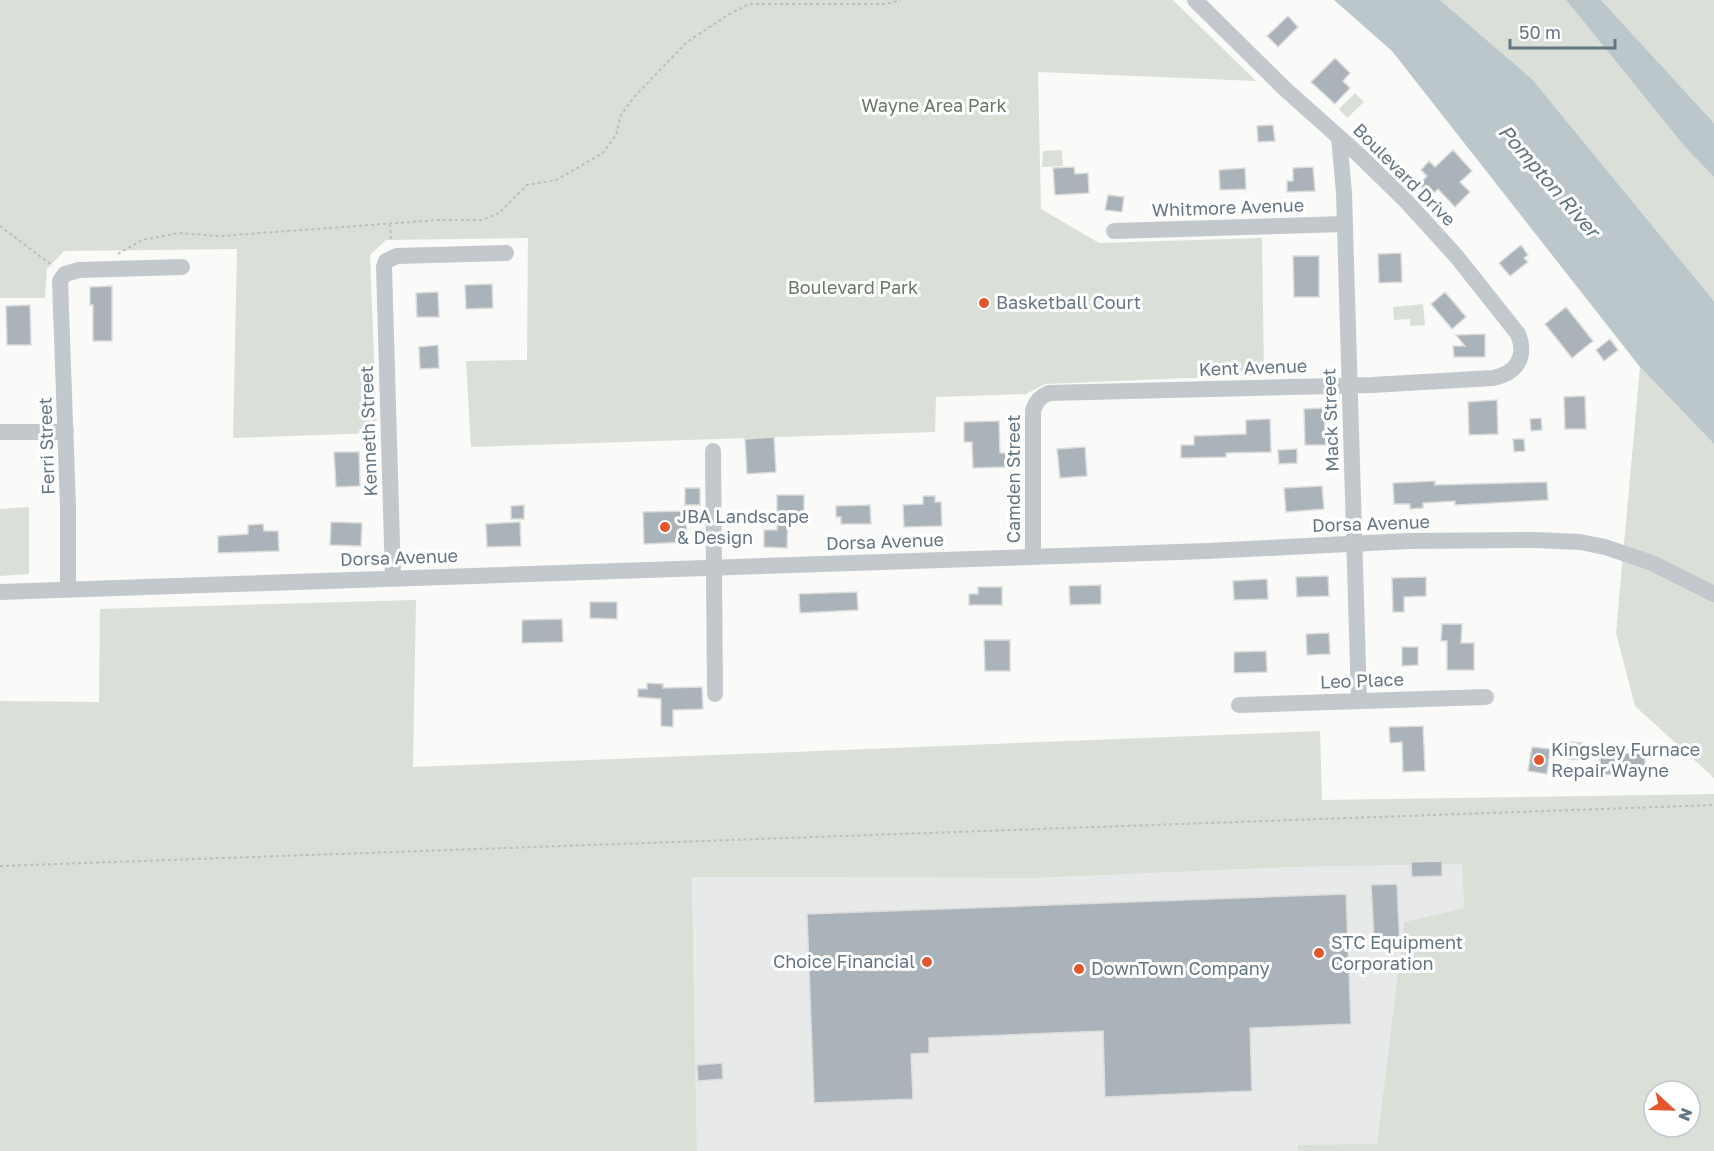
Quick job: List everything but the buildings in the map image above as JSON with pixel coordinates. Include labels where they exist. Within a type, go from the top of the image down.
[{"type":"street","name":"Boulevard Drive","points":[[1195,0],[1285,89],[1400,195],[1444,243],[1518,334],[1522,345],[1522,355],[1511,372],[1501,376],[1476,379]]},
{"type":"street","name":"Mack Street","points":[[1339,137],[1350,385],[1359,700]]},
{"type":"street","name":"Whitmore Avenue","points":[[1113,231],[1344,224]]},
{"type":"street","points":[[392,257],[506,253]]},
{"type":"street","name":"Kenneth Street","points":[[392,257],[386,261],[384,267],[384,282],[393,578]]},
{"type":"street","points":[[65,274],[79,270],[182,267]]},
{"type":"street","name":"Ferri Street","points":[[65,274],[60,286],[60,302],[69,507],[68,589]]},
{"type":"street","name":"Kent Avenue","points":[[1035,403],[1049,393],[1350,385],[1476,379]]},
{"type":"street","name":"Camden Street","points":[[1034,556],[1033,411],[1035,403]]},
{"type":"street","points":[[0,432],[66,432]]},
{"type":"street","points":[[713,451],[715,694]]},
{"type":"street","name":"Dorsa Avenue","points":[[0,592],[1207,551],[1355,543],[1558,541],[1595,545],[1626,554],[1678,575],[1714,594]]},
{"type":"street","name":"Leo Place","points":[[1239,705],[1486,697]]},
{"type":"path","points":[[107,269],[113,256],[142,240],[179,233],[220,236],[482,220],[499,213],[527,185],[556,180],[603,153],[616,135],[621,115],[634,97],[687,42],[726,16],[749,4],[886,4],[901,0]]},
{"type":"path","points":[[390,224],[392,257]]},
{"type":"path","points":[[0,226],[65,274]]},
{"type":"path","points":[[0,866],[1714,805]]},
{"type":"shaded area","points":[[1462,864],[1464,908],[1404,922],[1377,1145],[1298,1145],[1298,1151],[697,1151],[692,877],[1035,878],[1294,867]]},
{"type":"green space","points":[[0,0],[1173,0],[1256,81],[1038,72],[1041,209],[1099,243],[1262,238],[1264,375],[1045,384],[1026,394],[936,397],[935,432],[471,447],[466,361],[527,360],[528,238],[386,240],[370,255],[377,433],[233,438],[237,249],[64,251],[47,269],[45,298],[0,298]]},
{"type":"green space","points":[[1440,0],[1566,0],[1685,147],[1714,177],[1714,301],[1532,79]]},
{"type":"green space","points":[[1601,0],[1714,0],[1714,123]]},
{"type":"green space","points":[[1355,93],[1364,102],[1347,118],[1339,109]]},
{"type":"green space","points":[[1062,150],[1063,166],[1042,167],[1043,151]]},
{"type":"green space","points":[[1423,304],[1425,325],[1410,326],[1410,319],[1394,320],[1393,307]]},
{"type":"green space","points":[[1640,367],[1714,444],[1714,778],[1635,706],[1616,633]]},
{"type":"green space","points":[[29,507],[29,574],[0,576],[0,509]]},
{"type":"green space","points":[[416,600],[413,767],[1320,731],[1322,800],[1714,794],[1714,1151],[1298,1151],[1298,1145],[1377,1144],[1404,922],[1464,908],[1462,864],[1294,867],[1035,878],[692,877],[697,1151],[0,1151],[0,701],[99,702],[100,609]]},
{"type":"water","name":"Pompton River","points":[[1334,0],[1440,0],[1532,79],[1714,301],[1714,444],[1640,367],[1392,51]]},
{"type":"water","points":[[1566,0],[1601,0],[1714,123],[1714,177],[1685,147]]},
{"type":"place","name":"Basketball Court","points":[[984,303]]},
{"type":"place","name":"JBA Landscape & Design","points":[[665,527]]},
{"type":"place","name":"Kingsley Furnace Repair Wayne","points":[[1539,760]]},
{"type":"place","name":"STC Equipment Corporation","points":[[1319,953]]},
{"type":"place","name":"Choice Financial","points":[[927,962]]},
{"type":"place","name":"DownTown Company","points":[[1079,969]]},
{"type":"park label","name":"Wayne Area Park","points":[[934,106]]},
{"type":"park label","name":"Boulevard Park","points":[[853,288]]}]
